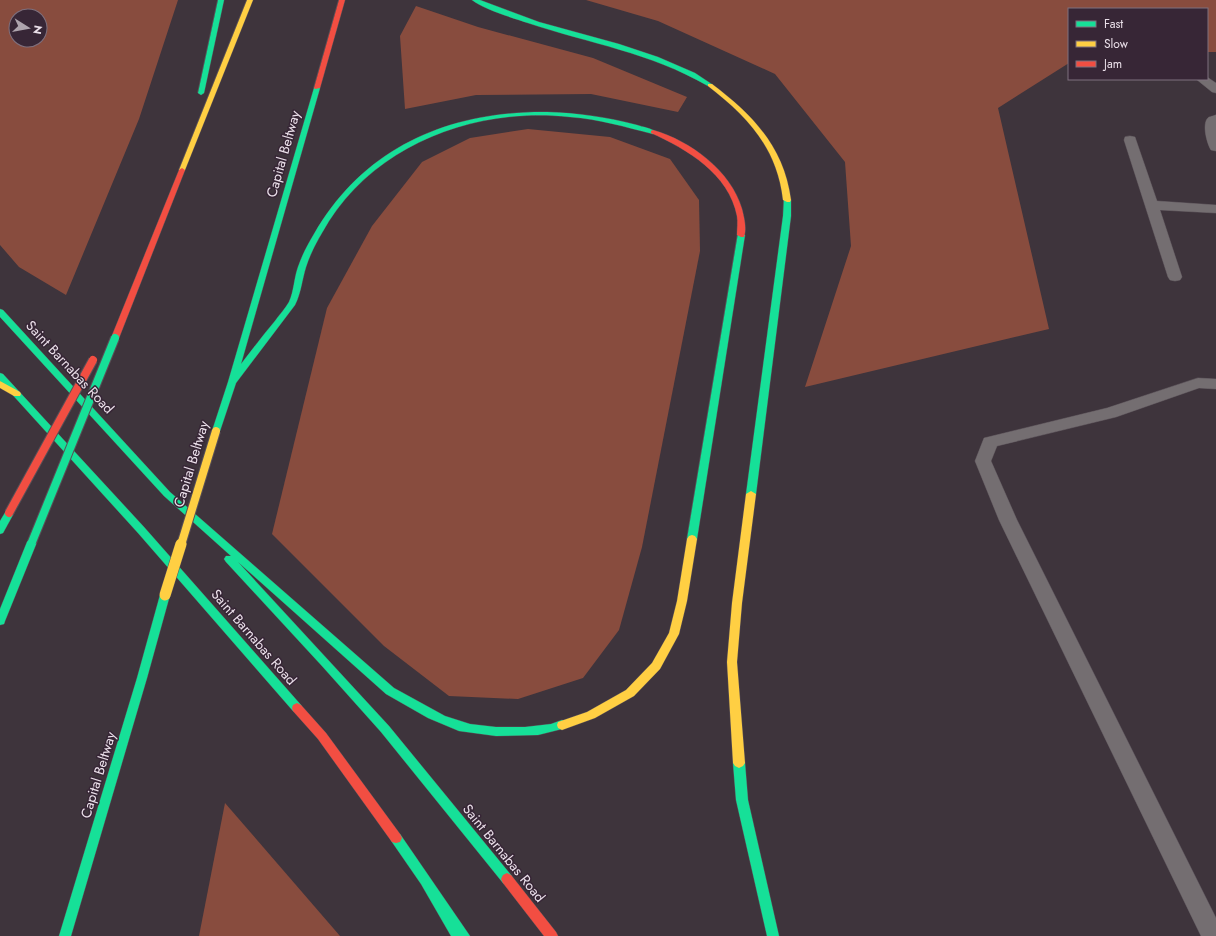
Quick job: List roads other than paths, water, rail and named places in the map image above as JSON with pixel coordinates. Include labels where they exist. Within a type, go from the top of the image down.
[{"type":"main road","points":[[189,151],[221,0]]},
{"type":"main road","points":[[0,622],[32,542],[109,337],[139,275],[250,0]]},
{"type":"main road","name":"Capital Beltway","points":[[65,936],[142,678],[167,587],[232,382],[342,0]]},
{"type":"main road","points":[[475,0],[520,19],[641,52],[700,79],[725,97],[747,116],[767,141],[780,167],[787,192],[787,216],[737,603],[732,662],[742,800],[773,936]]},
{"type":"main road","name":"Saint Barnabas Road","points":[[0,312],[167,494],[390,691],[425,712],[459,726],[504,732],[551,729],[591,715],[630,693],[656,666],[674,634],[685,585],[738,256],[742,218],[734,197],[719,173],[695,152],[668,138],[637,126],[604,119],[568,114],[530,113],[495,116],[461,123],[426,135],[393,150],[363,172],[341,198],[319,232],[302,269],[292,304],[232,382]]},
{"type":"main road","points":[[0,530],[97,353]]},
{"type":"main road","name":"Saint Barnabas Road","points":[[0,376],[141,530],[322,736],[421,873],[464,936]]},
{"type":"main road","points":[[0,384],[17,394]]},
{"type":"main road","name":"Saint Barnabas Road","points":[[192,520],[327,663],[366,708],[478,841],[552,936]]},
{"type":"main road","points":[[421,873],[458,936]]},
{"type":"lane","points":[[1203,80],[1216,89]]},
{"type":"lane","points":[[1216,119],[1213,120],[1212,126],[1212,136],[1216,147]]},
{"type":"lane","points":[[1130,140],[1175,277]]},
{"type":"lane","points":[[1151,205],[1216,209]]},
{"type":"lane","points":[[1213,936],[1008,520],[983,461],[990,442],[1110,413],[1198,383],[1216,384]]}]
